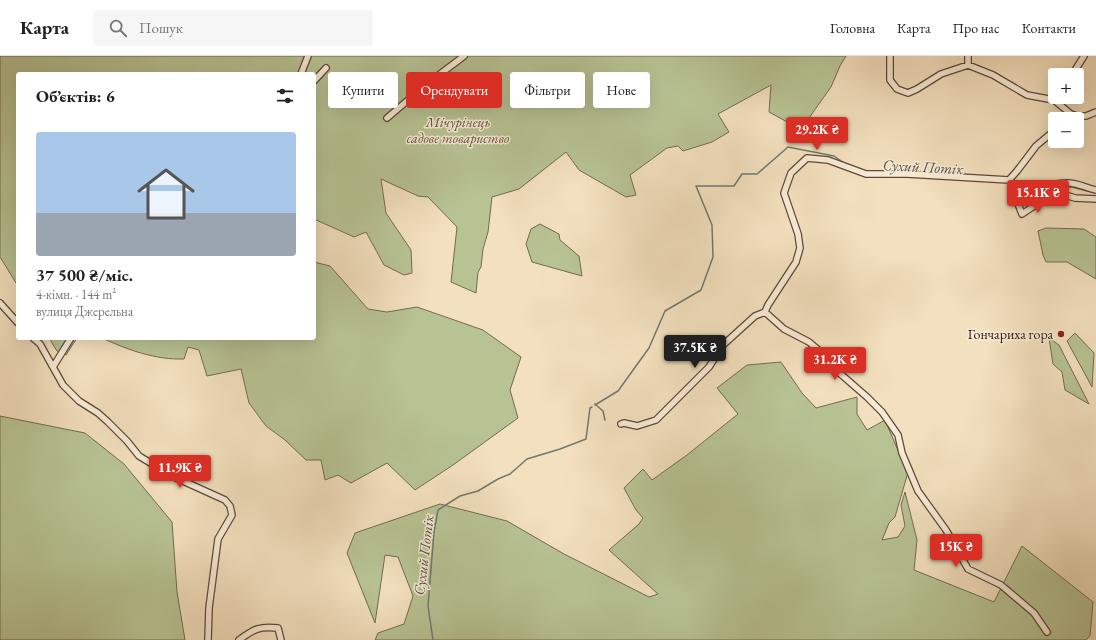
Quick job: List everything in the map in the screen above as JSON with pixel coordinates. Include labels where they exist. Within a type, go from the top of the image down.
[{"type":"street","points":[[302,72],[308,56]]},
{"type":"street","points":[[387,118],[426,84],[464,56]]},
{"type":"street","points":[[890,56],[890,80],[897,88],[908,93],[918,90],[941,74],[968,65],[993,75],[1027,95],[1048,98]]},
{"type":"street","points":[[968,56],[968,65]]},
{"type":"street","points":[[1076,68],[1084,56]]},
{"type":"street","points":[[316,80],[326,68]]},
{"type":"street","points":[[1060,104],[1068,112]]},
{"type":"street","points":[[1084,116],[1096,112]]},
{"type":"street","points":[[1008,180],[1017,171],[1036,146],[1048,136]]},
{"type":"street","points":[[621,424],[624,423],[637,426],[656,420],[709,367],[723,345],[755,316],[765,312],[796,262],[800,248],[798,234],[784,193],[791,173],[806,158],[828,160],[866,174],[956,176],[1008,180],[1021,188],[1034,188],[1065,183],[1078,184],[1096,190]]},
{"type":"street","points":[[1014,187],[1015,196],[1022,214],[1043,200],[1062,194],[1075,198],[1096,199]]},
{"type":"street","points":[[0,303],[16,321]]},
{"type":"street","points":[[765,312],[784,329],[809,342],[828,358],[836,370],[882,412],[898,435],[902,453],[918,491],[946,530],[968,569],[1001,585],[1034,613],[1047,632]]},
{"type":"street","points":[[35,340],[40,344],[63,385],[79,401],[98,413],[108,422],[127,441],[138,456],[172,476],[225,500],[230,506],[232,515],[218,539],[214,560],[209,608],[208,640]]},
{"type":"street","points":[[53,366],[70,340]]},
{"type":"street","points":[[239,640],[252,631],[265,626],[278,628],[281,640]]},
{"type":"green space","name":"Мічурінець садове товариство","points":[[0,56],[846,56],[831,87],[804,125],[789,123],[769,112],[771,85],[718,114],[729,132],[712,142],[683,151],[678,146],[667,148],[630,175],[636,195],[626,197],[579,170],[566,152],[519,189],[492,197],[488,232],[483,249],[481,267],[478,272],[476,293],[451,282],[457,227],[428,197],[418,196],[381,179],[386,213],[411,250],[412,273],[404,275],[384,265],[366,232],[354,237],[316,220],[316,72],[16,72],[16,283],[0,257]]},
{"type":"green space","points":[[540,224],[559,234],[560,240],[579,256],[582,276],[532,262],[526,244],[531,229]]},
{"type":"green space","points":[[1046,228],[1084,229],[1096,237],[1096,279],[1067,262],[1046,262],[1038,231]]},
{"type":"green space","points":[[316,262],[330,266],[368,309],[387,312],[417,307],[483,330],[521,357],[510,390],[518,418],[453,465],[415,490],[387,463],[351,483],[338,475],[325,480],[321,460],[306,460],[285,440],[266,426],[249,403],[241,369],[207,376],[199,350],[188,347],[184,359],[174,359],[153,356],[107,340],[316,340]]},
{"type":"green space","points":[[1075,333],[1094,353],[1092,387],[1067,341]]},
{"type":"green space","points":[[1049,338],[1059,345],[1089,404],[1065,390],[1062,372],[1053,364]]},
{"type":"green space","points":[[50,340],[76,340],[66,355],[57,351]]},
{"type":"green space","points":[[781,362],[802,393],[816,408],[857,397],[857,414],[867,430],[885,420],[900,455],[909,469],[895,517],[889,523],[882,540],[898,537],[905,526],[901,505],[905,492],[917,540],[914,570],[994,602],[1022,546],[1093,602],[1090,636],[1086,640],[375,640],[378,633],[404,624],[413,596],[398,557],[385,555],[375,623],[347,553],[355,533],[440,504],[507,521],[564,554],[649,597],[658,594],[609,550],[639,524],[643,518],[636,510],[624,488],[643,469],[652,480],[687,455],[738,414],[717,388],[747,365]]},
{"type":"green space","points":[[0,416],[85,433],[124,464],[172,522],[177,592],[185,640],[0,640]]},
{"type":"waterway","name":"Сухий Потік","points":[[595,405],[618,391],[649,348],[665,311],[701,290],[713,257],[712,225],[696,186],[734,186],[742,174],[757,174],[788,147],[834,156],[847,165]]},
{"type":"waterway","name":"Сухий Потік","points":[[1016,187],[1019,194],[1067,186],[1096,193]]},
{"type":"waterway","points":[[595,404],[603,411],[605,420]]},
{"type":"waterway","name":"Сухий Потік","points":[[433,640],[428,606],[434,532],[438,510],[460,496],[478,491],[498,479],[510,474],[527,459],[586,439],[590,408],[592,407]]},
{"type":"place","name":"Гончариха гора","points":[[1061,334]]}]
